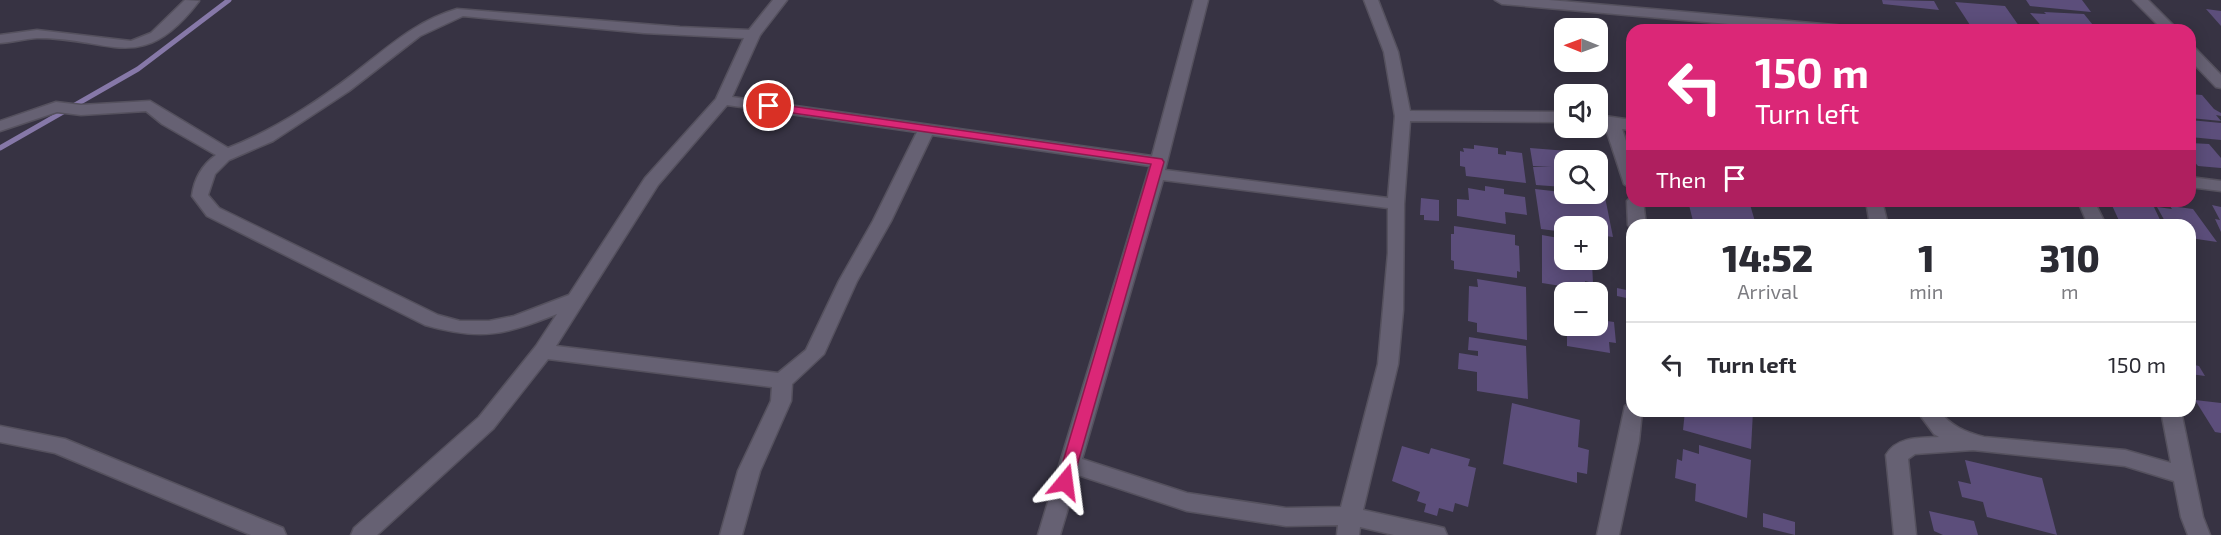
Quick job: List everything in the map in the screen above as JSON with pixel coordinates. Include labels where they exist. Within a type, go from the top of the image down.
[{"type":"street","points":[[363,535],[486,423],[543,351],[651,182],[673,154],[701,128],[723,100],[753,34],[780,0]]},
{"type":"street","points":[[1049,535],[1157,168],[1201,0]]},
{"type":"street","points":[[1349,525],[1388,364],[1394,310],[1396,204],[1402,117],[1391,52],[1371,0]]},
{"type":"street","points":[[1502,0],[1659,7],[1796,24]]},
{"type":"street","points":[[2140,0],[2165,24]]},
{"type":"street","points":[[0,39],[37,34],[132,45],[156,36],[192,1]]},
{"type":"street","points":[[574,300],[522,320],[495,326],[460,328],[432,320],[213,212],[200,196],[201,183],[215,164],[226,154],[259,143],[345,87],[430,23],[451,14],[462,12],[544,17],[718,34],[753,34]]},
{"type":"street","points":[[2196,58],[2221,84]]},
{"type":"street","points":[[2196,70],[2207,71]]},
{"type":"street","points":[[723,100],[927,129],[1157,168],[1396,204]]},
{"type":"street","points":[[0,126],[56,107],[81,110],[150,106],[168,121],[226,154]]},
{"type":"street","points":[[1402,117],[1554,117]]},
{"type":"street","points":[[1608,122],[1626,124]]},
{"type":"street","points":[[731,535],[749,471],[781,401],[782,381],[814,354],[848,281],[882,221],[927,129]]},
{"type":"street","points":[[1608,129],[1626,170]]},
{"type":"street","points":[[2196,183],[2221,186]]},
{"type":"street","points":[[543,351],[782,381]]},
{"type":"street","points":[[1608,535],[1629,441],[1631,417]]},
{"type":"street","points":[[1932,417],[1941,428],[1959,438],[1984,445]]},
{"type":"street","points":[[2172,417],[2192,517],[2199,535]]},
{"type":"street","points":[[0,434],[58,445],[274,535]]},
{"type":"street","points":[[1905,535],[1897,455],[1911,446],[1984,445],[2126,458],[2185,477]]},
{"type":"street","points":[[1070,464],[1187,502],[1286,517],[1436,535]]},
{"type":"building","points":[[1882,0],[1934,1],[1939,10],[1883,4]]},
{"type":"building","points":[[2026,0],[2082,0],[2091,12],[2030,6]]},
{"type":"building","points":[[1955,2],[2005,6],[2018,24],[1969,24]]},
{"type":"building","points":[[2206,9],[2221,11],[2221,26]]},
{"type":"building","points":[[2044,12],[2084,14],[2092,24],[2040,24],[2030,13],[2046,14]]},
{"type":"building","points":[[2196,94],[2202,95],[2214,109],[2221,113],[2221,116],[2216,115],[2221,121],[2196,119]]},
{"type":"building","points":[[2196,121],[2221,123],[2221,140],[2196,138]]},
{"type":"building","points":[[2196,143],[2209,144],[2221,158],[2221,168],[2198,166]]},
{"type":"building","points":[[1474,145],[1498,148],[1498,154],[1506,155],[1506,151],[1522,153],[1526,183],[1466,176],[1465,167],[1460,166],[1460,151],[1464,152],[1463,148],[1474,149]]},
{"type":"building","points":[[1530,148],[1555,150],[1554,186],[1536,185],[1533,167],[1551,167],[1533,166]]},
{"type":"building","points":[[1485,186],[1504,189],[1504,194],[1525,197],[1527,215],[1505,212],[1506,224],[1457,216],[1457,199],[1469,200],[1468,188],[1485,191]]},
{"type":"building","points":[[1535,189],[1554,191],[1554,204],[1606,204],[1613,237],[1608,236],[1608,216],[1554,216],[1554,231],[1541,229]]},
{"type":"building","points":[[1421,198],[1439,200],[1439,221],[1424,220],[1424,215],[1420,215]]},
{"type":"building","points":[[2212,205],[2221,207],[2221,232],[2215,219],[2220,220]]},
{"type":"building","points":[[1690,207],[1751,207],[1754,219],[1692,219]]},
{"type":"building","points":[[2113,207],[2154,207],[2160,219],[2118,219]]},
{"type":"building","points":[[2157,207],[2172,209],[2171,207],[2193,209],[2217,242],[2196,239],[2196,219],[2164,219]]},
{"type":"building","points":[[1454,226],[1515,235],[1515,245],[1519,246],[1520,272],[1517,271],[1517,278],[1454,269],[1454,261],[1451,260],[1451,234],[1454,234]]},
{"type":"building","points":[[1542,235],[1554,237],[1554,270],[1592,270],[1593,282],[1554,282],[1554,285],[1542,283]]},
{"type":"building","points":[[1477,279],[1526,287],[1527,340],[1477,332],[1477,323],[1468,321],[1469,286],[1478,287]]},
{"type":"building","points":[[1617,288],[1626,290],[1626,298],[1617,296]]},
{"type":"building","points":[[1608,321],[1614,322],[1616,343],[1609,342],[1610,353],[1567,346],[1567,336],[1608,336]]},
{"type":"building","points":[[1469,337],[1526,346],[1528,399],[1477,391],[1477,372],[1458,369],[1459,353],[1478,356],[1478,351],[1468,350]]},
{"type":"building","points":[[2196,365],[2199,366],[2205,376],[2196,375]]},
{"type":"building","points":[[2196,400],[2221,403],[2221,433],[2215,432]]},
{"type":"building","points":[[1512,403],[1580,420],[1578,447],[1589,450],[1587,474],[1577,472],[1577,483],[1503,464]]},
{"type":"building","points":[[1684,417],[1753,417],[1751,449],[1683,430]]},
{"type":"building","points":[[1699,445],[1751,460],[1747,518],[1695,501],[1696,484],[1675,478],[1677,459],[1682,461],[1683,449],[1699,454]]},
{"type":"building","points":[[1402,446],[1429,454],[1431,448],[1470,459],[1468,466],[1476,468],[1468,507],[1455,503],[1453,512],[1439,508],[1437,516],[1424,512],[1426,504],[1417,501],[1420,492],[1392,481]]},
{"type":"building","points":[[1965,460],[2042,478],[2057,535],[1987,517],[1983,502],[1962,497],[1958,481],[1971,484]]},
{"type":"building","points":[[1929,511],[1974,521],[1978,535],[1943,535],[1934,531]]},
{"type":"building","points":[[1763,513],[1795,522],[1795,535],[1763,527]]},
{"type":"waterway","points":[[0,148],[138,69],[229,0]]},
{"type":"route","points":[[769,106],[1158,162],[1065,482]]}]
